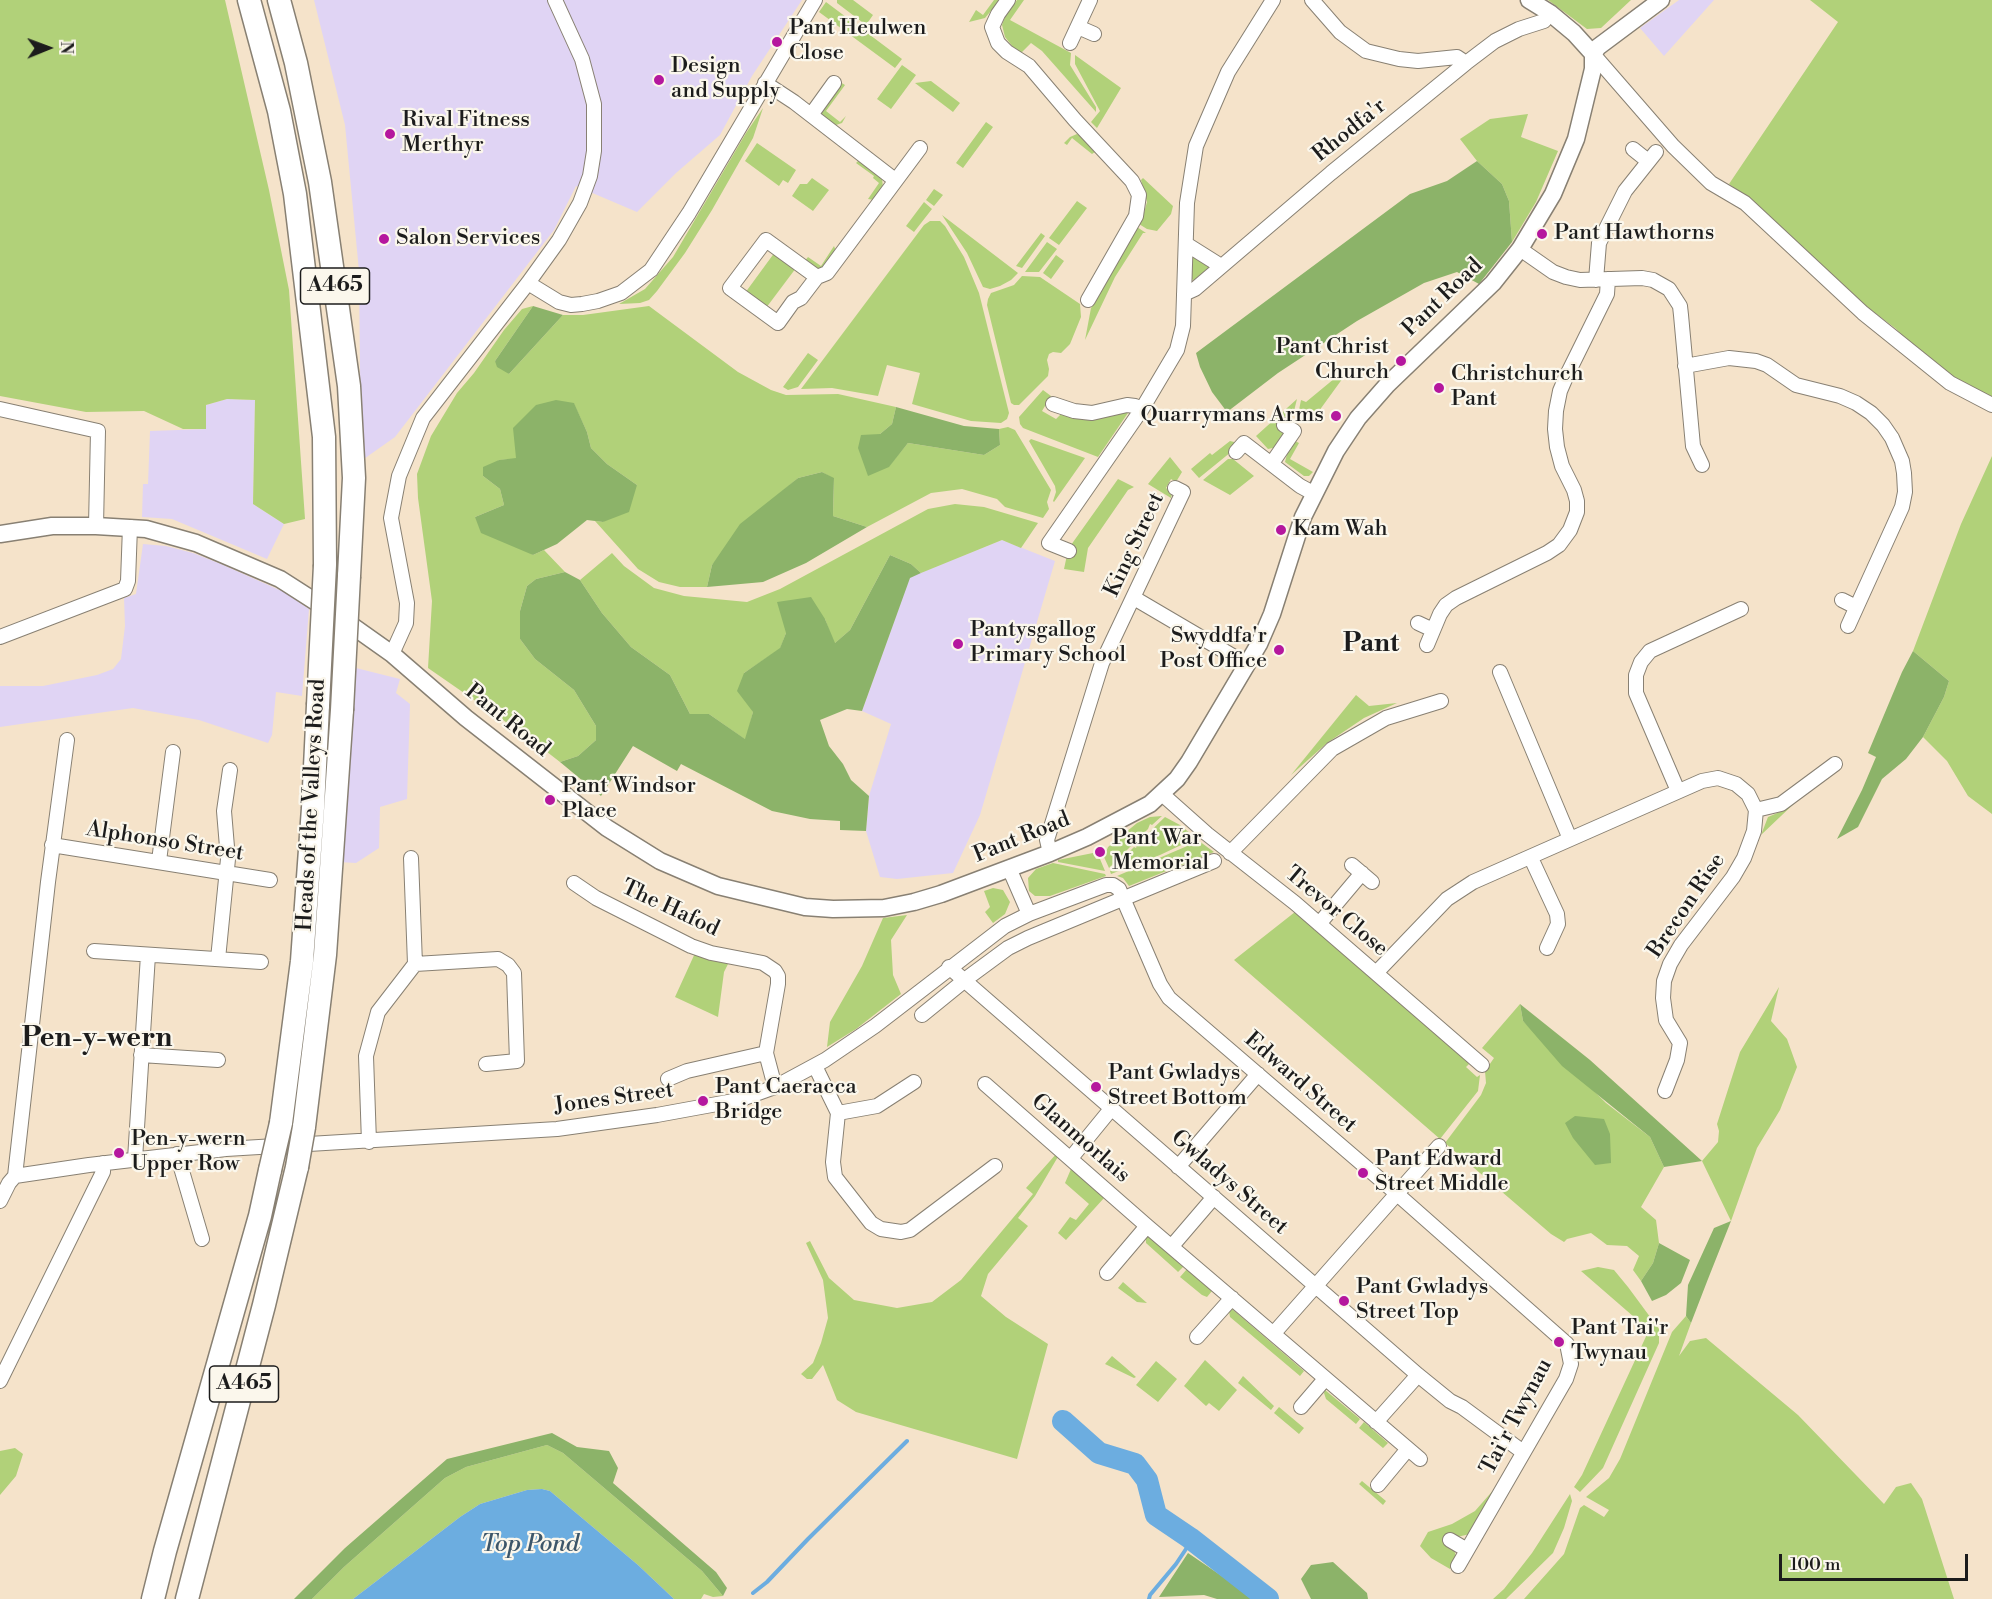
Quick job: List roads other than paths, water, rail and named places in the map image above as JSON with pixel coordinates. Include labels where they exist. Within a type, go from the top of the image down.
[{"type":"highway","name":"Heads of the Valleys Road","points":[[153,1599],[260,1216],[280,1123],[302,961],[314,808],[325,565],[324,437],[298,216],[279,111],[249,0]]},
{"type":"highway","name":"Heads of the Valleys Road","points":[[187,1599],[261,1316],[297,1167],[304,1127],[325,955],[342,710],[354,478],[349,387],[320,182],[296,63],[279,0]]},
{"type":"street","points":[[392,654],[406,623],[407,603],[391,518],[399,477],[423,418],[559,240],[580,204],[590,176],[594,152],[594,104],[582,59],[555,0]]},
{"type":"street","points":[[528,283],[559,302],[571,305],[582,304],[621,293],[651,270],[688,213],[815,0]]},
{"type":"street","points":[[1008,0],[992,27],[998,43],[1007,52],[1029,66],[1132,181],[1139,195],[1136,216],[1088,300]]},
{"type":"street","points":[[1070,43],[1090,0]]},
{"type":"street","points":[[1069,551],[1049,543],[1142,409],[1177,350],[1183,326],[1187,203],[1196,146],[1228,72],[1273,0]]},
{"type":"street","points":[[1312,0],[1340,32],[1366,51],[1419,61],[1457,57],[1466,63]]},
{"type":"street","points":[[1529,0],[1574,33],[1673,146],[1711,183],[1745,203],[1863,313],[1950,383],[1992,405]]},
{"type":"street","points":[[1593,54],[1598,47],[1660,0]]},
{"type":"street","name":"Rhodfa'r","points":[[1184,294],[1195,289],[1466,63],[1495,41],[1519,29],[1544,21],[1550,14]]},
{"type":"street","points":[[1078,27],[1094,34]]},
{"type":"street","name":"Pant Road","points":[[0,534],[52,526],[129,527],[160,531],[196,543],[280,579],[392,654],[466,718],[607,828],[660,861],[718,886],[805,907],[833,909],[884,908],[941,894],[1050,853],[1130,815],[1162,794],[1189,762],[1248,665],[1272,614],[1303,517],[1336,451],[1358,418],[1410,360],[1493,283],[1520,249],[1553,194],[1572,149],[1589,88],[1593,54]]},
{"type":"street","points":[[765,83],[896,180]]},
{"type":"street","points":[[811,115],[834,83]]},
{"type":"street","points":[[817,277],[766,240],[730,288],[778,323],[793,302],[801,298],[817,277],[827,273],[920,148]]},
{"type":"street","points":[[1427,645],[1446,605],[1547,553],[1559,545],[1575,522],[1577,501],[1562,466],[1557,447],[1556,411],[1560,391],[1566,377],[1607,294],[1602,280],[1599,243],[1625,191],[1652,156],[1633,149]]},
{"type":"street","points":[[1186,244],[1221,266]]},
{"type":"street","points":[[1520,249],[1553,272],[1566,278],[1580,280],[1642,278],[1653,280],[1669,289],[1680,306],[1693,446],[1702,465]]},
{"type":"street","points":[[1685,366],[1729,358],[1756,361],[1767,365],[1796,385],[1840,396],[1856,403],[1883,425],[1895,444],[1902,461],[1904,500],[1897,521],[1848,626]]},
{"type":"street","points":[[1053,404],[1074,411],[1092,412],[1127,405],[1136,405],[1142,409]]},
{"type":"street","points":[[0,409],[98,431],[96,526]]},
{"type":"street","points":[[1272,463],[1294,431],[1284,424]]},
{"type":"street","points":[[1236,452],[1244,443],[1300,486],[1313,493]]},
{"type":"street","name":"King Street","points":[[1050,853],[1047,840],[1104,657],[1183,492],[1175,488]]},
{"type":"street","points":[[0,637],[125,589],[128,581],[129,527]]},
{"type":"street","points":[[1134,598],[1248,665]]},
{"type":"street","points":[[1842,600],[1856,607]]},
{"type":"street","points":[[1678,791],[1636,693],[1636,675],[1641,662],[1650,651],[1741,609]]},
{"type":"street","points":[[1418,624],[1433,630]]},
{"type":"street","points":[[1500,672],[1570,839]]},
{"type":"street","points":[[1230,853],[1332,748],[1386,718],[1441,701]]},
{"type":"street","points":[[0,1201],[15,1176],[52,845],[67,740]]},
{"type":"street","points":[[159,861],[173,752]]},
{"type":"street","points":[[1376,973],[1446,899],[1473,882],[1702,781],[1718,778],[1736,784],[1748,794],[1756,810],[1781,804],[1835,764]]},
{"type":"street","points":[[218,959],[226,873],[227,841],[224,812],[230,770]]},
{"type":"street","name":"Trevor Close","points":[[1162,794],[1181,813],[1319,924],[1482,1065]]},
{"type":"street","name":"Brecon Rise","points":[[1665,1091],[1677,1060],[1680,1043],[1666,1020],[1663,998],[1664,981],[1670,964],[1682,945],[1733,877],[1744,858],[1754,831],[1756,810]]},
{"type":"street","name":"Alphonso Street","points":[[52,845],[270,880]]},
{"type":"street","points":[[369,1142],[366,1056],[378,1012],[415,964],[411,858]]},
{"type":"street","points":[[1531,858],[1557,914],[1558,924],[1547,948]]},
{"type":"street","points":[[922,1015],[1008,948],[1214,861]]},
{"type":"street","points":[[1009,868],[1029,914]]},
{"type":"street","points":[[1319,924],[1362,873]]},
{"type":"street","name":"The Hafod","points":[[574,883],[596,898],[692,946],[711,953],[764,963],[775,971],[778,984],[766,1053],[775,1087]]},
{"type":"street","name":"Jones Street","points":[[15,1176],[177,1154],[557,1129],[657,1115],[739,1100],[775,1087],[815,1066],[875,1026],[1005,926],[1029,914],[1106,885],[1119,889],[1124,898]]},
{"type":"street","name":"Edward Street","points":[[1124,898],[1160,984],[1169,998],[1532,1311]]},
{"type":"street","points":[[94,951],[261,962]]},
{"type":"street","points":[[135,1159],[148,955]]},
{"type":"street","points":[[415,964],[498,959],[508,965],[514,973],[517,1061],[486,1064]]},
{"type":"street","name":"Gwladys Street","points":[[949,967],[1418,1375],[1523,1452]]},
{"type":"street","points":[[668,1079],[687,1071],[766,1053]]},
{"type":"street","points":[[141,1055],[218,1060]]},
{"type":"street","points":[[815,1066],[838,1113],[833,1162],[835,1177],[871,1222],[881,1229],[901,1232],[910,1230],[995,1166]]},
{"type":"street","points":[[1178,1167],[1258,1074]]},
{"type":"street","points":[[838,1113],[878,1106],[914,1083]]},
{"type":"street","name":"Glanmorlais","points":[[985,1084],[1420,1459]]},
{"type":"street","points":[[1071,1158],[1111,1109]]},
{"type":"street","points":[[1274,1333],[1439,1146]]},
{"type":"street","points":[[177,1154],[202,1239]]},
{"type":"street","points":[[0,1381],[104,1172],[103,1163]]},
{"type":"street","points":[[1172,1246],[1214,1197]]},
{"type":"street","points":[[1107,1273],[1147,1226]]},
{"type":"street","points":[[1197,1337],[1232,1298]]},
{"type":"street","name":"Tai'r Twynau","points":[[1458,1566],[1566,1379],[1571,1364],[1567,1344],[1532,1311]]},
{"type":"street","points":[[1376,1422],[1418,1375]]},
{"type":"street","points":[[1301,1407],[1325,1379]]},
{"type":"street","points":[[1378,1485],[1407,1450]]},
{"type":"street","points":[[1450,1540],[1467,1550]]},
{"type":"water","name":"Top Pond","points":[[527,1490],[550,1491],[638,1565],[674,1599],[353,1599],[480,1504]]},
{"type":"waterway","points":[[1063,1421],[1099,1453],[1135,1464],[1147,1480],[1156,1515],[1190,1538],[1268,1599]]},
{"type":"waterway","points":[[753,1593],[767,1582],[907,1441]]},
{"type":"waterway","points":[[1149,1599],[1176,1564],[1188,1546],[1190,1538]]},
{"type":"place","name":"Pant Heulwen Close","points":[[777,42]]},
{"type":"place","name":"Design and Supply","points":[[659,80]]},
{"type":"place","name":"Rival Fitness Merthyr","points":[[390,134]]},
{"type":"place","name":"Pant Hawthorns","points":[[1542,234]]},
{"type":"place","name":"Salon Services","points":[[384,239]]},
{"type":"place","name":"Pant Christ Church","points":[[1401,361]]},
{"type":"place","name":"Christchurch Pant","points":[[1439,388]]},
{"type":"place","name":"Quarrymans Arms","points":[[1336,416]]},
{"type":"place","name":"Kam Wah","points":[[1281,530]]},
{"type":"place","name":"Pantysgallog Primary School","points":[[958,644]]},
{"type":"place","name":"Swyddfa'r Post Office","points":[[1279,650]]},
{"type":"place","name":"Pant Windsor Place","points":[[550,800]]},
{"type":"place","name":"Pant War Memorial","points":[[1100,852]]},
{"type":"place","name":"Pant Gwladys Street Bottom","points":[[1096,1087]]},
{"type":"place","name":"Pant Caeracca Bridge","points":[[703,1101]]},
{"type":"place","name":"Pen-y-wern Upper Row","points":[[119,1153]]},
{"type":"place","name":"Pant Edward Street Middle","points":[[1363,1173]]},
{"type":"place","name":"Pant Gwladys Street Top","points":[[1344,1301]]},
{"type":"place","name":"Pant Tai'r Twynau","points":[[1559,1342]]},
{"type":"district","name":"Pant","points":[[1371,645]]},
{"type":"district","name":"Pen-y-wern","points":[[97,1039]]}]
